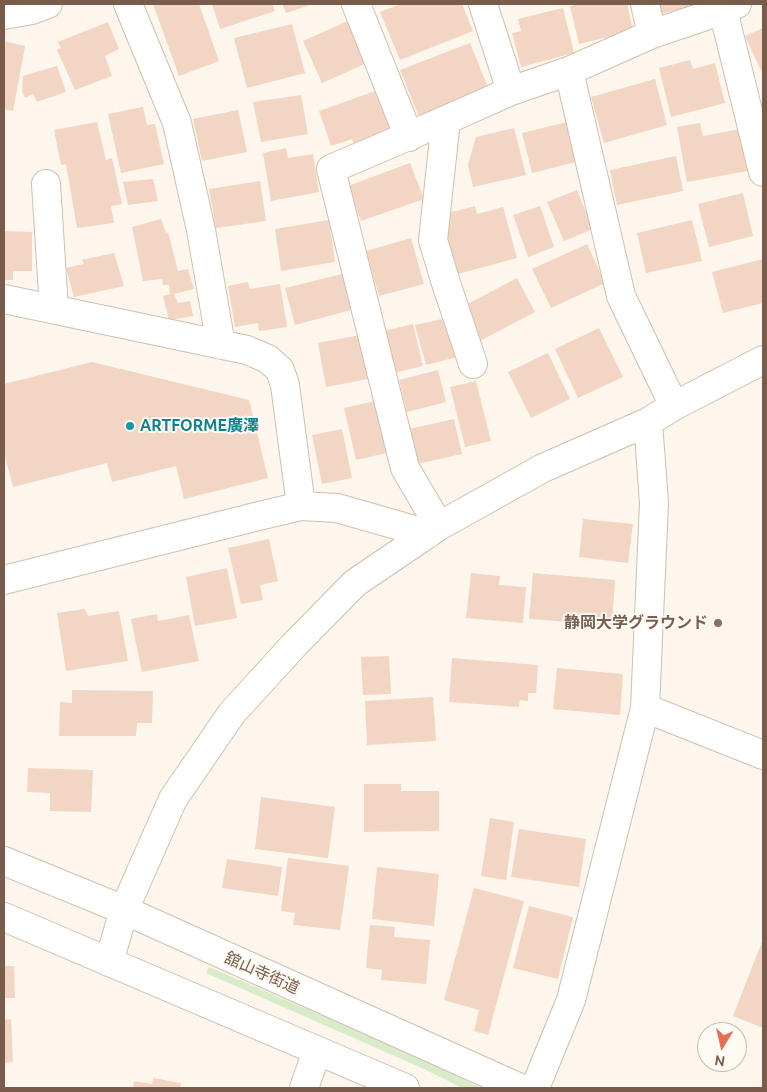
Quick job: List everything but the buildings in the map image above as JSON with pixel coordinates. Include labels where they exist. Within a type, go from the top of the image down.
[{"type":"street","points":[[4,15],[32,10],[48,4]]},
{"type":"street","points":[[128,4],[177,123],[201,230],[220,344]]},
{"type":"street","points":[[356,4],[409,137]]},
{"type":"street","points":[[483,4],[510,91]]},
{"type":"street","points":[[645,4],[652,34]]},
{"type":"street","points":[[434,530],[405,468],[331,169],[409,137],[510,91],[569,71],[652,34],[730,7],[763,172]]},
{"type":"street","points":[[569,71],[621,296],[674,406]]},
{"type":"street","points":[[446,120],[433,240],[444,280],[473,364]]},
{"type":"street","points":[[46,184],[54,309]]},
{"type":"street","points":[[4,299],[247,350],[268,359],[280,370],[285,385],[301,506]]},
{"type":"street","points":[[109,962],[124,910],[173,799],[232,713],[296,643],[356,583],[434,530],[543,468],[648,422],[674,406],[763,360]]},
{"type":"street","points":[[535,1088],[571,1000],[645,708],[654,503],[648,422]]},
{"type":"street","points":[[4,580],[301,506],[337,508],[434,530]]},
{"type":"street","points":[[645,708],[763,755]]},
{"type":"street","name":"舘山寺街道","points":[[4,861],[124,910],[520,1088]]},
{"type":"street","points":[[4,918],[405,1088]]},
{"type":"street","points":[[304,1088],[316,1051]]},
{"type":"green space","points":[[209,967],[428,1061],[481,1088],[462,1088],[424,1069],[206,973]]},
{"type":"place","name":"ARTFORME廣澤","points":[[130,426]]},
{"type":"place","name":"静岡大学グラウンド","points":[[718,623]]}]
